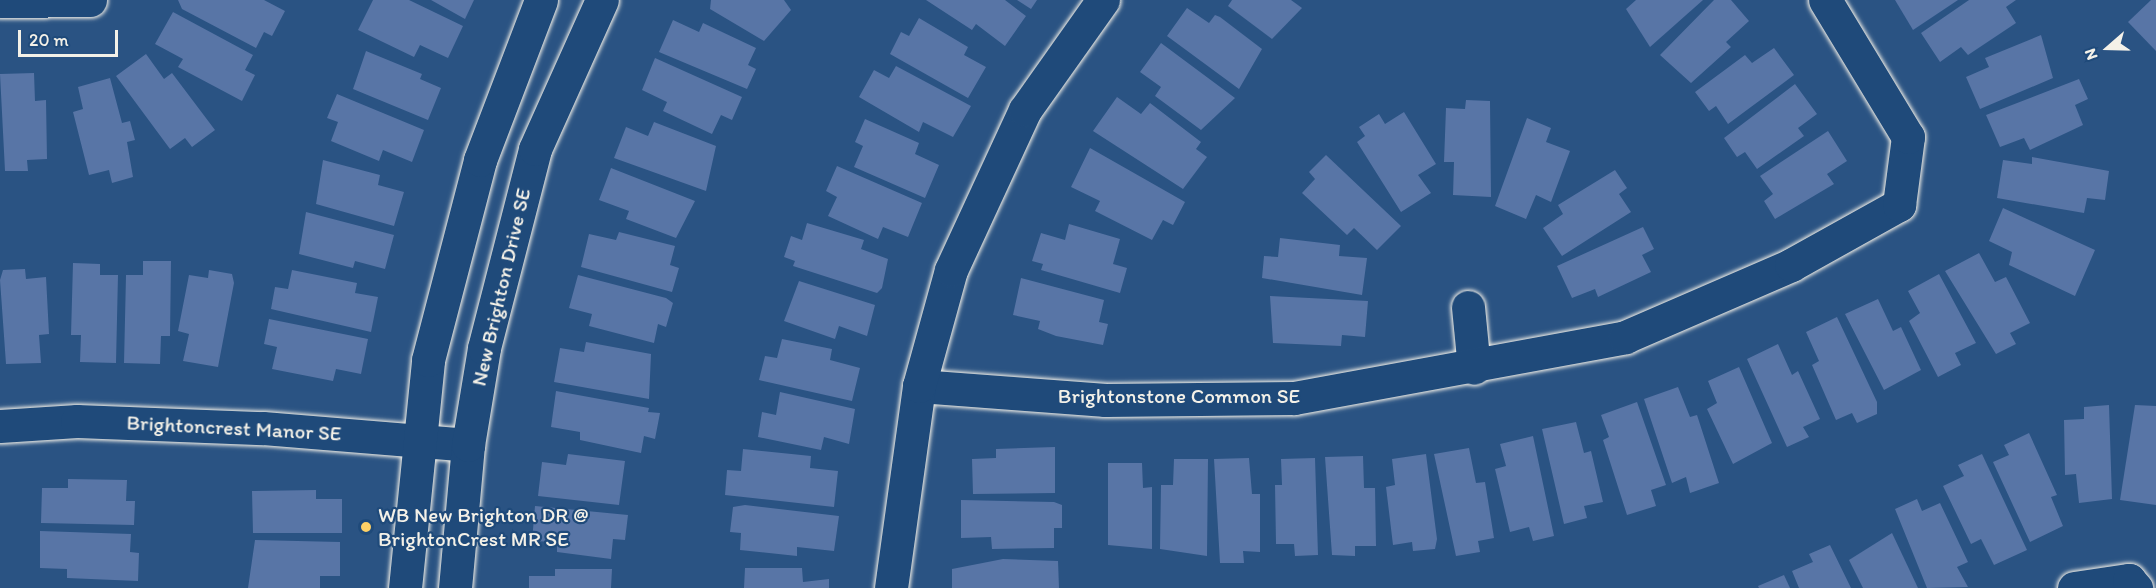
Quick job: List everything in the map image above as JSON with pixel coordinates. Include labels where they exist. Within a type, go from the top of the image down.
[{"type":"street","points":[[0,1],[90,0]]},
{"type":"street","points":[[405,588],[418,438],[428,360],[480,160],[541,0]]},
{"type":"street","name":"New Brighton Drive SE","points":[[455,588],[468,445],[484,348],[535,148],[602,0]]},
{"type":"street","points":[[891,588],[919,386],[951,270],[1025,110],[1103,0]]},
{"type":"street","name":"Brightonstone Common SE","points":[[919,386],[1105,400],[1294,398],[1474,368],[1624,337],[1791,266],[1899,205],[1908,137],[1825,0]]},
{"type":"street","points":[[1468,307],[1474,368]]},
{"type":"street","name":"Brightoncrest Manor SE","points":[[0,426],[77,421],[418,438],[468,445]]},
{"type":"street","points":[[2074,588],[2129,580],[2136,588]]},
{"type":"building","points":[[178,0],[264,0],[285,11],[272,36],[264,32],[256,48],[182,9]]},
{"type":"building","points":[[373,0],[409,0],[463,26],[448,58],[420,45],[414,57],[358,30]]},
{"type":"building","points":[[431,0],[474,0],[465,19]]},
{"type":"building","points":[[711,0],[784,0],[791,10],[764,41],[710,9]]},
{"type":"building","points":[[926,0],[1005,0],[1026,16],[1005,46],[976,24],[972,30]]},
{"type":"building","points":[[1017,0],[1037,0],[1031,9]]},
{"type":"building","points":[[1232,0],[1291,0],[1302,8],[1272,39],[1228,6]]},
{"type":"building","points":[[1636,0],[1703,0],[1650,47],[1626,9]]},
{"type":"building","points":[[1714,0],[1731,0],[1749,21],[1726,42],[1731,47],[1691,83],[1660,55]]},
{"type":"building","points":[[1895,0],[1958,0],[1913,30]]},
{"type":"building","points":[[1969,0],[2016,0],[2006,7],[2016,23],[1968,55],[1961,47],[1940,62],[1921,33]]},
{"type":"building","points":[[2151,0],[2156,0],[2156,51],[2128,22]]},
{"type":"building","points":[[1187,8],[1209,23],[1215,15],[1220,17],[1262,49],[1239,89],[1167,36]]},
{"type":"building","points":[[173,12],[253,55],[245,70],[255,75],[242,101],[178,67],[183,59],[155,44]]},
{"type":"building","points":[[919,18],[968,47],[964,55],[986,67],[968,98],[890,54],[901,32],[909,36]]},
{"type":"building","points":[[673,20],[699,32],[703,23],[756,48],[748,65],[756,69],[747,89],[659,52]]},
{"type":"building","points":[[2041,35],[2053,78],[1980,109],[1966,77],[1989,67],[1985,58]]},
{"type":"building","points":[[1161,43],[1235,98],[1201,130],[1155,96],[1161,87],[1140,72]]},
{"type":"building","points":[[1774,48],[1794,75],[1728,124],[1716,106],[1709,111],[1695,92],[1745,55],[1752,63]]},
{"type":"building","points":[[366,51],[422,74],[420,79],[441,88],[428,120],[353,89]]},
{"type":"building","points":[[146,54],[164,79],[172,73],[215,130],[192,147],[185,138],[170,149],[116,76]]},
{"type":"building","points":[[655,58],[742,97],[732,120],[721,115],[712,134],[663,111],[667,102],[642,90]]},
{"type":"building","points":[[896,66],[971,106],[953,137],[923,122],[919,132],[859,97],[874,70],[889,78]]},
{"type":"building","points":[[34,73],[35,101],[46,100],[47,159],[27,160],[28,171],[5,171],[0,74]]},
{"type":"building","points":[[110,78],[122,123],[130,121],[135,140],[127,142],[133,177],[112,183],[109,170],[89,175],[73,112],[83,109],[78,87]]},
{"type":"building","points":[[2079,79],[2088,99],[2075,105],[2083,125],[2030,150],[2024,138],[2000,147],[1986,115]]},
{"type":"building","points":[[1795,84],[1817,114],[1798,128],[1804,136],[1757,169],[1745,152],[1737,157],[1724,138]]},
{"type":"building","points":[[337,94],[424,130],[412,162],[383,150],[379,161],[331,141],[338,122],[327,118]]},
{"type":"building","points":[[1117,97],[1141,114],[1150,103],[1201,142],[1196,149],[1207,157],[1183,189],[1093,131]]},
{"type":"building","points":[[1466,100],[1490,101],[1491,197],[1453,195],[1454,162],[1444,162],[1446,108],[1465,109]]},
{"type":"building","points":[[1404,112],[1436,164],[1418,175],[1431,193],[1401,212],[1357,142],[1365,136],[1359,127],[1379,114],[1385,124]]},
{"type":"building","points":[[1527,118],[1551,128],[1546,142],[1570,151],[1551,202],[1536,195],[1526,219],[1495,206]]},
{"type":"building","points":[[865,119],[919,143],[915,154],[939,165],[925,198],[854,167],[863,146],[855,142]]},
{"type":"building","points":[[654,122],[716,146],[706,191],[614,158],[626,127],[648,136]]},
{"type":"building","points":[[1828,131],[1847,161],[1827,174],[1834,184],[1775,219],[1764,201],[1773,194],[1760,176]]},
{"type":"building","points":[[1090,148],[1185,202],[1173,225],[1163,220],[1152,240],[1095,211],[1100,201],[1071,187]]},
{"type":"building","points":[[1326,155],[1401,226],[1377,250],[1354,228],[1347,235],[1302,193],[1315,179],[1309,172]]},
{"type":"building","points":[[2032,157],[2109,171],[2105,200],[2087,198],[2084,213],[1997,198],[2003,160],[2032,164]]},
{"type":"building","points":[[323,160],[380,175],[378,185],[404,192],[394,226],[316,204]]},
{"type":"building","points":[[837,166],[922,203],[908,237],[883,227],[878,239],[828,216],[837,197],[826,191]]},
{"type":"building","points":[[611,168],[695,201],[676,238],[626,219],[629,211],[599,200]]},
{"type":"building","points":[[1615,170],[1627,188],[1619,194],[1631,212],[1562,256],[1543,228],[1563,214],[1558,205]]},
{"type":"building","points":[[2003,208],[2095,250],[2075,296],[2009,265],[2012,252],[1989,241]]},
{"type":"building","points":[[306,212],[394,235],[385,269],[355,261],[353,268],[299,254]]},
{"type":"building","points":[[807,223],[864,240],[861,249],[888,259],[882,288],[877,293],[793,266],[795,261],[784,257],[791,236],[802,240]]},
{"type":"building","points":[[1069,224],[1120,239],[1113,264],[1127,268],[1120,293],[1041,270],[1043,264],[1032,261],[1041,233],[1065,240]]},
{"type":"building","points":[[1643,227],[1654,249],[1642,255],[1651,272],[1598,297],[1595,289],[1572,298],[1557,266]]},
{"type":"building","points":[[619,232],[675,246],[670,265],[679,268],[672,292],[581,267],[589,234],[616,240]]},
{"type":"building","points":[[1280,238],[1340,245],[1339,256],[1367,258],[1362,295],[1262,278],[1264,256],[1278,257]]},
{"type":"building","points":[[1979,253],[1995,282],[2006,277],[2030,323],[2010,333],[2016,344],[1996,354],[1945,271]]},
{"type":"building","points":[[143,261],[171,261],[170,336],[161,336],[160,364],[124,363],[126,275],[143,275]]},
{"type":"building","points":[[73,263],[100,264],[100,275],[118,275],[116,363],[80,362],[81,335],[71,335]]},
{"type":"building","points":[[25,269],[26,279],[46,277],[49,334],[39,335],[41,363],[6,364],[0,280],[3,270]]},
{"type":"building","points":[[209,270],[232,274],[234,283],[218,367],[183,361],[189,334],[178,331],[189,275],[208,278]]},
{"type":"building","points":[[292,270],[357,283],[355,293],[378,297],[371,332],[271,309],[275,287],[288,289]]},
{"type":"building","points":[[1939,274],[1976,343],[1955,353],[1961,365],[1938,377],[1909,321],[1920,313],[1908,291]]},
{"type":"building","points":[[578,275],[666,298],[673,303],[666,327],[658,324],[654,343],[589,326],[592,314],[569,308]]},
{"type":"building","points":[[1021,278],[1104,300],[1099,322],[1108,324],[1103,345],[1056,336],[1038,329],[1040,321],[1013,315]]},
{"type":"building","points":[[799,281],[875,305],[867,336],[839,326],[835,339],[784,321]]},
{"type":"building","points":[[1270,296],[1368,301],[1365,337],[1342,335],[1341,346],[1273,343]]},
{"type":"building","points":[[1878,299],[1893,331],[1901,327],[1921,370],[1884,390],[1845,314]]},
{"type":"building","points":[[1837,317],[1877,402],[1877,414],[1857,423],[1852,413],[1836,420],[1812,365],[1819,361],[1806,332]]},
{"type":"building","points":[[269,319],[368,339],[361,374],[336,369],[333,381],[272,369],[277,347],[264,344]]},
{"type":"building","points":[[782,339],[832,349],[830,360],[860,368],[852,401],[759,380],[765,356],[777,358]]},
{"type":"building","points":[[586,342],[651,354],[649,399],[554,382],[560,348],[584,352]]},
{"type":"building","points":[[1778,344],[1792,375],[1798,371],[1820,419],[1803,427],[1809,437],[1787,447],[1747,359]]},
{"type":"building","points":[[1739,367],[1772,443],[1733,464],[1707,409],[1717,403],[1708,381]]},
{"type":"building","points":[[1678,387],[1690,417],[1697,415],[1719,483],[1690,493],[1686,477],[1672,483],[1644,399]]},
{"type":"building","points":[[556,391],[649,408],[648,412],[660,413],[655,439],[644,436],[641,453],[580,440],[580,432],[551,427]]},
{"type":"building","points":[[780,392],[855,409],[849,444],[824,437],[821,450],[758,437],[762,412],[776,415]]},
{"type":"building","points":[[1637,402],[1666,485],[1651,490],[1656,506],[1627,515],[1603,440],[1609,437],[1601,415]]},
{"type":"building","points":[[2109,405],[2112,499],[2079,503],[2076,474],[2065,475],[2064,420],[2084,419],[2084,407]]},
{"type":"building","points":[[2135,405],[2156,406],[2156,505],[2120,500]]},
{"type":"building","points":[[1576,422],[1584,453],[1591,451],[1603,502],[1584,506],[1587,518],[1564,524],[1542,429]]},
{"type":"building","points":[[2029,433],[2057,495],[2051,497],[2063,526],[2030,542],[1993,462],[2009,455],[2004,445]]},
{"type":"building","points":[[1533,436],[1554,536],[1533,541],[1529,527],[1510,532],[1495,469],[1506,466],[1500,444]]},
{"type":"building","points":[[1055,447],[1055,493],[973,494],[972,459],[996,458],[996,449]]},
{"type":"building","points":[[1469,448],[1476,483],[1485,482],[1494,538],[1478,541],[1480,552],[1456,556],[1434,454]]},
{"type":"building","points":[[743,449],[811,456],[810,468],[838,471],[834,507],[725,495],[727,470],[741,471]]},
{"type":"building","points":[[568,454],[625,461],[619,505],[538,496],[542,462],[566,465]]},
{"type":"building","points":[[1426,454],[1437,539],[1435,549],[1413,551],[1412,542],[1393,545],[1386,487],[1395,485],[1392,459]]},
{"type":"building","points":[[1982,454],[2027,550],[1994,565],[1981,539],[1971,544],[1943,486],[1964,476],[1958,465]]},
{"type":"building","points":[[1363,456],[1364,488],[1375,488],[1376,546],[1355,546],[1355,556],[1332,555],[1325,457]]},
{"type":"building","points":[[1249,458],[1252,494],[1260,494],[1260,552],[1243,551],[1244,563],[1220,563],[1214,459]]},
{"type":"building","points":[[1315,458],[1318,555],[1295,556],[1294,544],[1276,544],[1275,485],[1282,485],[1281,459]]},
{"type":"building","points":[[1174,459],[1208,459],[1207,556],[1160,549],[1161,485],[1173,485]]},
{"type":"building","points":[[1108,463],[1142,463],[1143,488],[1152,487],[1152,549],[1108,545]]},
{"type":"building","points":[[68,479],[127,480],[126,501],[135,501],[134,525],[41,523],[42,488],[68,488]]},
{"type":"building","points":[[316,490],[316,499],[342,499],[342,533],[253,533],[252,491]]},
{"type":"building","points":[[1917,499],[1922,511],[1940,503],[1968,562],[1957,567],[1968,587],[1927,588],[1895,509]]},
{"type":"building","points":[[961,500],[1054,502],[1062,505],[1062,528],[1054,528],[1054,548],[992,549],[991,537],[961,538]]},
{"type":"building","points":[[745,505],[839,516],[834,551],[797,547],[797,556],[740,550],[741,533],[730,532],[733,507]]},
{"type":"building","points":[[535,506],[628,515],[625,540],[613,539],[611,559],[557,552],[557,542],[532,541]]},
{"type":"building","points":[[40,531],[131,534],[130,552],[139,553],[138,581],[67,578],[67,569],[40,568]]},
{"type":"building","points":[[1892,533],[1918,588],[1863,588],[1849,560]]},
{"type":"building","points":[[255,540],[340,542],[340,576],[320,576],[320,588],[248,588]]},
{"type":"building","points":[[1830,545],[1851,588],[1799,588],[1792,571],[1813,562],[1809,554]]},
{"type":"building","points":[[1003,559],[1058,561],[1059,588],[952,588],[952,569]]},
{"type":"building","points":[[745,568],[802,568],[803,582],[829,579],[829,588],[744,588]]},
{"type":"building","points":[[555,569],[612,569],[611,588],[529,588],[529,576],[555,576]]},
{"type":"building","points":[[1784,575],[1790,588],[1759,588],[1758,586]]},
{"type":"place","name":"WB New Brighton DR @ BrightonCrest MR SE","points":[[366,527]]}]
